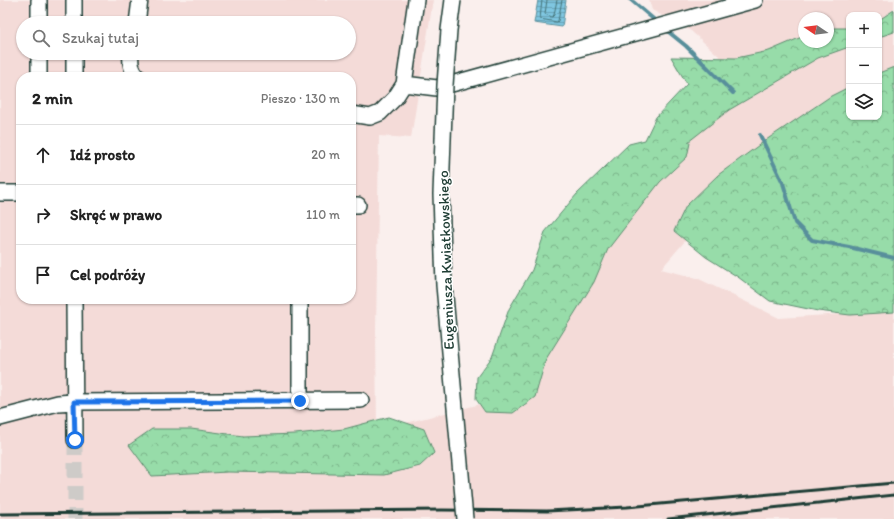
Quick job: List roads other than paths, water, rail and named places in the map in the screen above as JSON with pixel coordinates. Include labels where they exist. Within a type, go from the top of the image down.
[{"type":"street","points":[[38,0],[39,16]]},
{"type":"street","points":[[74,0],[74,16]]},
{"type":"street","points":[[137,16],[140,0]]},
{"type":"street","points":[[356,115],[370,117],[380,113],[395,98],[404,84],[416,0]]},
{"type":"street","name":"Eugeniusza Kwiatkowskiego","points":[[453,0],[445,85],[441,194],[444,285],[465,519]]},
{"type":"street","points":[[404,84],[437,88],[755,0]]},
{"type":"street","points":[[39,60],[39,72]]},
{"type":"street","points":[[74,60],[74,72]]},
{"type":"street","points":[[130,60],[133,72]]},
{"type":"street","points":[[0,193],[16,193]]},
{"type":"street","points":[[74,304],[75,440]]},
{"type":"street","points":[[300,304],[300,401]]},
{"type":"street","points":[[0,418],[58,403],[74,402],[361,400]]},
{"type":"water","points":[[538,0],[566,0],[562,27],[534,23]]},
{"type":"waterway","points":[[631,0],[658,23]]},
{"type":"waterway","points":[[665,29],[686,46],[733,93]]},
{"type":"waterway","points":[[760,135],[783,183],[795,223],[812,240],[894,258]]},
{"type":"tunnel","points":[[75,440],[75,519]]},
{"type":"railway","points":[[0,514],[442,510],[547,511],[627,507],[894,483]]},
{"type":"railway","points":[[668,519],[894,495]]}]
